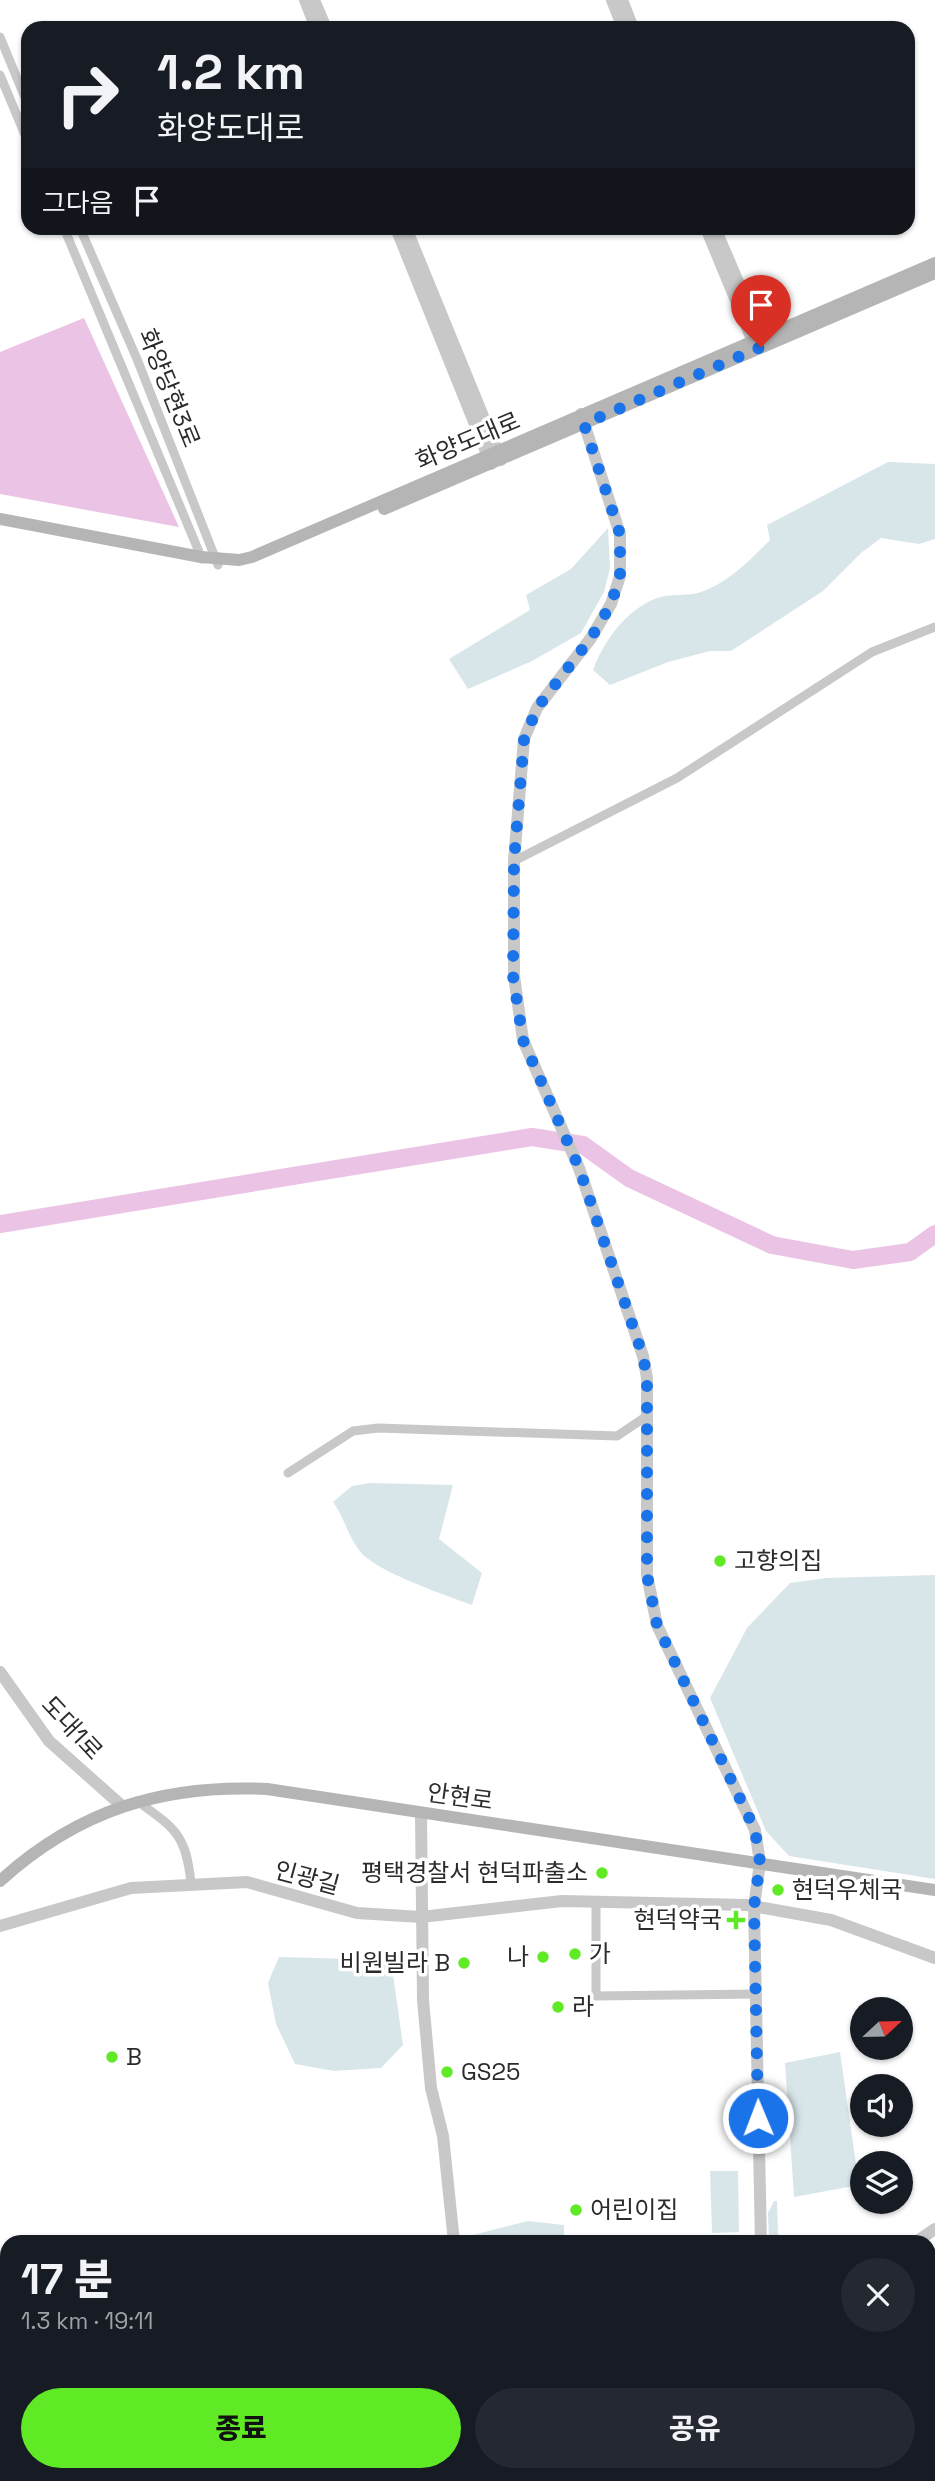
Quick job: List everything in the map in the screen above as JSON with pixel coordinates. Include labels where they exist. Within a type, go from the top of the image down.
[{"type":"main road","name":"화양도대로","points":[[0,521],[210,561],[251,564],[758,343],[935,262]]},
{"type":"main road","name":"화양도대로","points":[[758,343],[935,273]]},
{"type":"main road","name":"안현로","points":[[0,1881],[40,1848],[122,1806],[171,1792],[220,1787],[267,1789],[760,1862],[935,1891]]},
{"type":"street","points":[[305,0],[313,21]]},
{"type":"street","points":[[314,0],[323,21]]},
{"type":"street","points":[[612,0],[620,21]]},
{"type":"street","points":[[622,0],[630,21]]},
{"type":"street","points":[[0,37],[21,88]]},
{"type":"street","points":[[0,75],[21,125]]},
{"type":"street","name":"화양당현3로","points":[[67,235],[210,561]]},
{"type":"street","name":"화양당현3로","points":[[83,235],[137,359],[210,561]]},
{"type":"street","points":[[399,235],[494,458]]},
{"type":"street","points":[[409,235],[494,458]]},
{"type":"street","points":[[709,235],[758,343]]},
{"type":"street","points":[[718,235],[758,343]]},
{"type":"street","points":[[582,419],[620,534],[620,576],[611,604],[591,638],[537,708],[524,740],[514,861],[513,976],[528,1053],[573,1157],[637,1334],[647,1378],[647,1575],[657,1625],[755,1830],[760,1862],[754,1907],[761,2235]]},
{"type":"street","points":[[514,861],[677,778],[872,652],[935,626]]},
{"type":"street","points":[[288,1473],[353,1431],[379,1428],[617,1436],[647,1416]]},
{"type":"street","name":"도대1로","points":[[0,1672],[49,1741],[122,1806]]},
{"type":"street","points":[[137,1801],[174,1829],[185,1842],[191,1883]]},
{"type":"street","points":[[421,1813],[423,2000],[432,2088],[443,2136],[453,2235]]},
{"type":"street","name":"인광길","points":[[0,1926],[131,1888],[247,1882],[357,1913],[421,1917],[562,1901],[754,1907],[831,1920],[935,1958]]},
{"type":"street","points":[[596,1902],[596,1996],[756,1994]]},
{"type":"shaded area","points":[[84,318],[179,527],[0,494],[0,352]]},
{"type":"shaded area","points":[[888,462],[935,464],[935,539],[919,544],[881,538],[861,553],[823,591],[731,651],[710,651],[668,662],[610,685],[593,670],[610,637],[636,610],[657,598],[696,593],[721,583],[770,540],[767,525]]},
{"type":"shaded area","points":[[608,528],[610,568],[604,592],[581,633],[532,661],[468,689],[449,659],[530,610],[526,595],[571,569]]},
{"type":"shaded area","points":[[370,1483],[453,1485],[439,1539],[482,1573],[472,1605],[395,1574],[367,1558],[359,1550],[333,1502],[352,1486]]},
{"type":"shaded area","points":[[935,1575],[935,1879],[789,1856],[766,1831],[710,1698],[747,1628],[790,1583],[826,1578]]},
{"type":"shaded area","points":[[279,1957],[391,1960],[403,2045],[381,2068],[334,2071],[295,2064],[276,2024],[268,1983]]},
{"type":"shaded area","points":[[840,2052],[850,2137],[854,2151],[850,2151],[850,2187],[794,2197],[785,2063]]},
{"type":"shaded area","points":[[710,2171],[738,2171],[739,2232],[712,2233]]},
{"type":"shaded area","points":[[774,2201],[777,2201],[779,2235],[769,2235],[768,2213]]},
{"type":"shaded area","points":[[528,2221],[564,2225],[564,2235],[473,2235]]},
{"type":"waterway","points":[[0,1224],[532,1137],[583,1145],[629,1178],[772,1245],[853,1260],[910,1252],[935,1234]]},
{"type":"place","name":"고향의집","points":[[720,1561]]},
{"type":"place","name":"평택경찰서 현덕파출소","points":[[602,1873]]},
{"type":"place","name":"현덕우체국","points":[[778,1890]]},
{"type":"place","name":"현덕약국","points":[[736,1920]]},
{"type":"place","name":"가","points":[[575,1954]]},
{"type":"place","name":"나","points":[[543,1957]]},
{"type":"place","name":"비원빌라 B","points":[[464,1963]]},
{"type":"place","name":"라","points":[[558,2007]]},
{"type":"place","name":"B","points":[[112,2057]]},
{"type":"place","name":"GS25","points":[[447,2072]]},
{"type":"place","name":"어린이집","points":[[576,2210]]},
{"type":"route","points":[[758,2118],[754,1907],[760,1862],[755,1830],[657,1625],[647,1575],[647,1378],[643,1356],[579,1168],[523,1040],[513,976],[514,861],[524,740],[537,708],[591,638],[611,604],[620,576],[620,534],[584,424],[761,347]]}]
